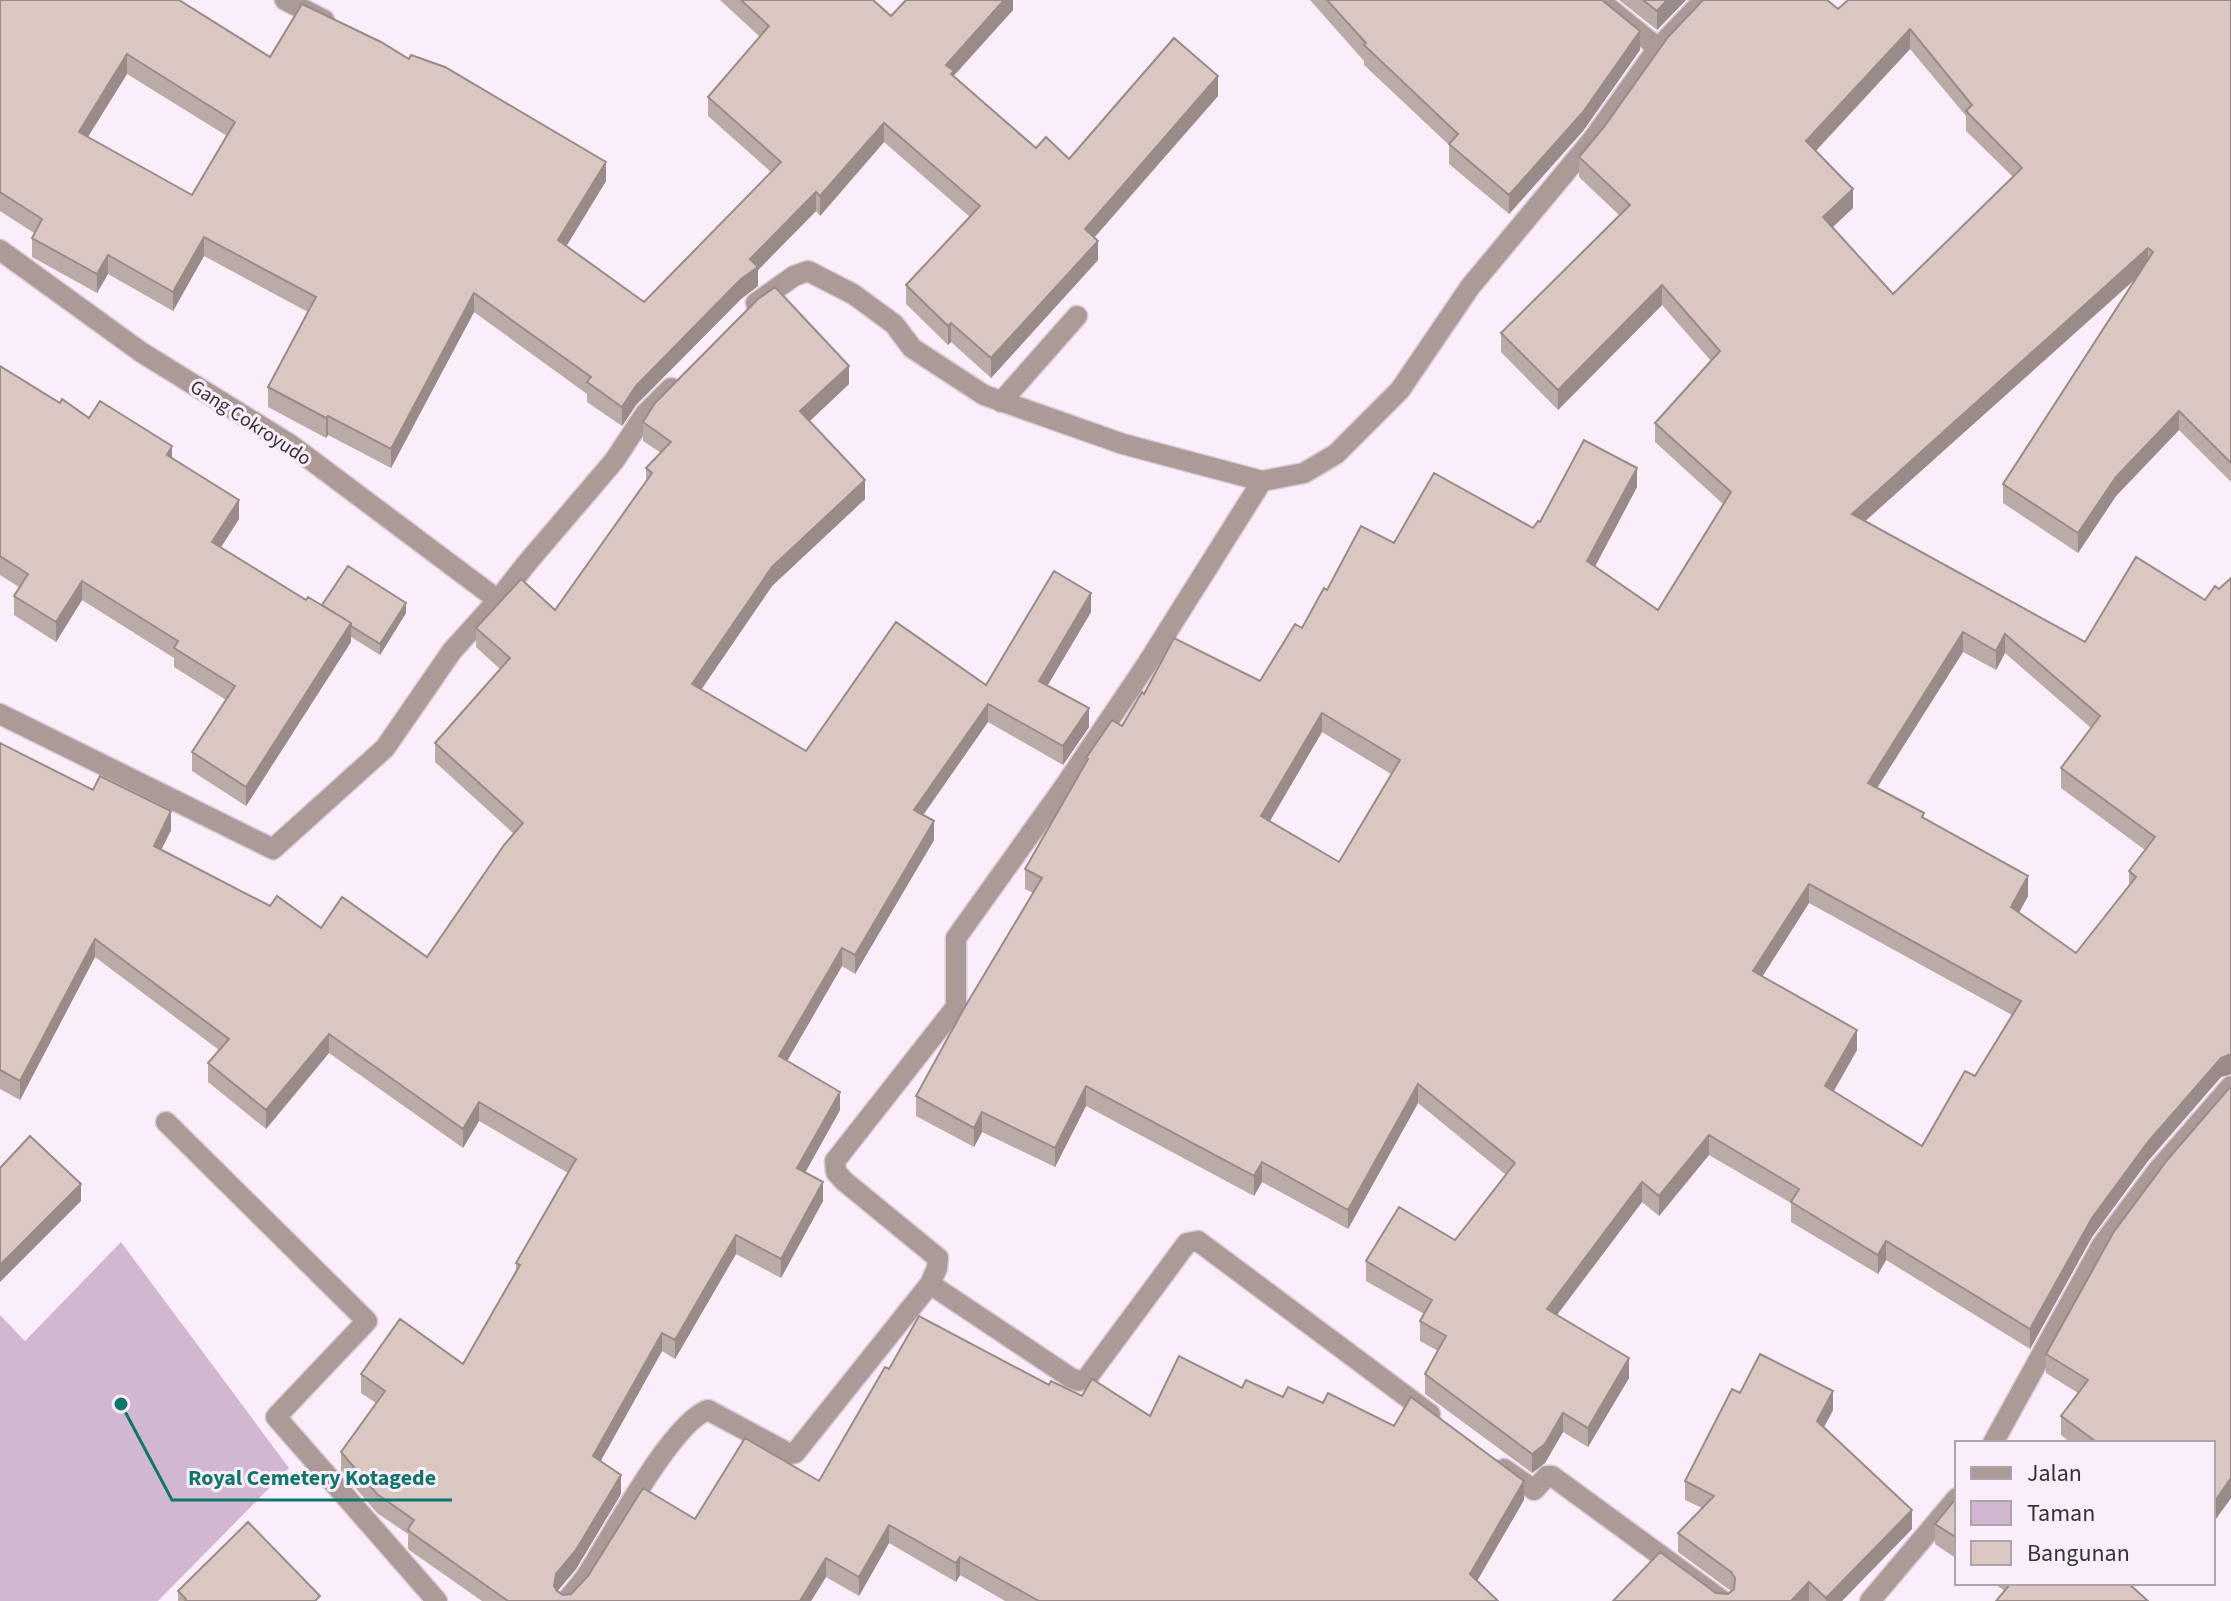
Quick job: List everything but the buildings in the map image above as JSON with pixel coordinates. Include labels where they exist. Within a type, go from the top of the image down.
[{"type":"street","points":[[285,0],[342,29]]},
{"type":"street","points":[[1599,0],[1658,48]]},
{"type":"street","points":[[740,318],[794,276],[808,271],[853,294],[894,324],[912,348],[984,395],[1001,402],[1123,444],[1262,481],[1304,473],[1336,454],[1400,390],[1470,287],[1593,139],[1658,48],[1704,0]]},
{"type":"street","name":"Gang Cokroyudo","points":[[0,250],[141,352],[291,445],[498,600]]},
{"type":"street","points":[[1001,402],[1077,316]]},
{"type":"street","points":[[0,714],[273,849],[385,748],[452,651],[614,461],[645,414],[687,372]]},
{"type":"street","points":[[566,1601],[587,1576],[669,1443],[692,1418],[708,1410],[790,1454],[795,1453],[930,1284],[938,1258],[844,1181],[836,1172],[835,1161],[956,1007],[956,938],[1145,667],[1262,481]]},
{"type":"street","points":[[1994,1441],[2102,1245],[2158,1170],[2231,1086]]},
{"type":"street","points":[[166,1122],[367,1321],[276,1417],[437,1601]]},
{"type":"street","points":[[930,1284],[1079,1381],[1087,1378],[1187,1243],[1198,1241],[1441,1422]]},
{"type":"street","points":[[1491,1460],[1534,1490],[1547,1476],[1552,1476],[1723,1601]]},
{"type":"street","points":[[1870,1601],[1955,1500]]},
{"type":"green space","points":[[121,1242],[289,1468],[158,1601],[0,1601],[0,1315],[25,1341]]},
{"type":"place","name":"Royal Cemetery Kotagede","points":[[121,1404]]}]
